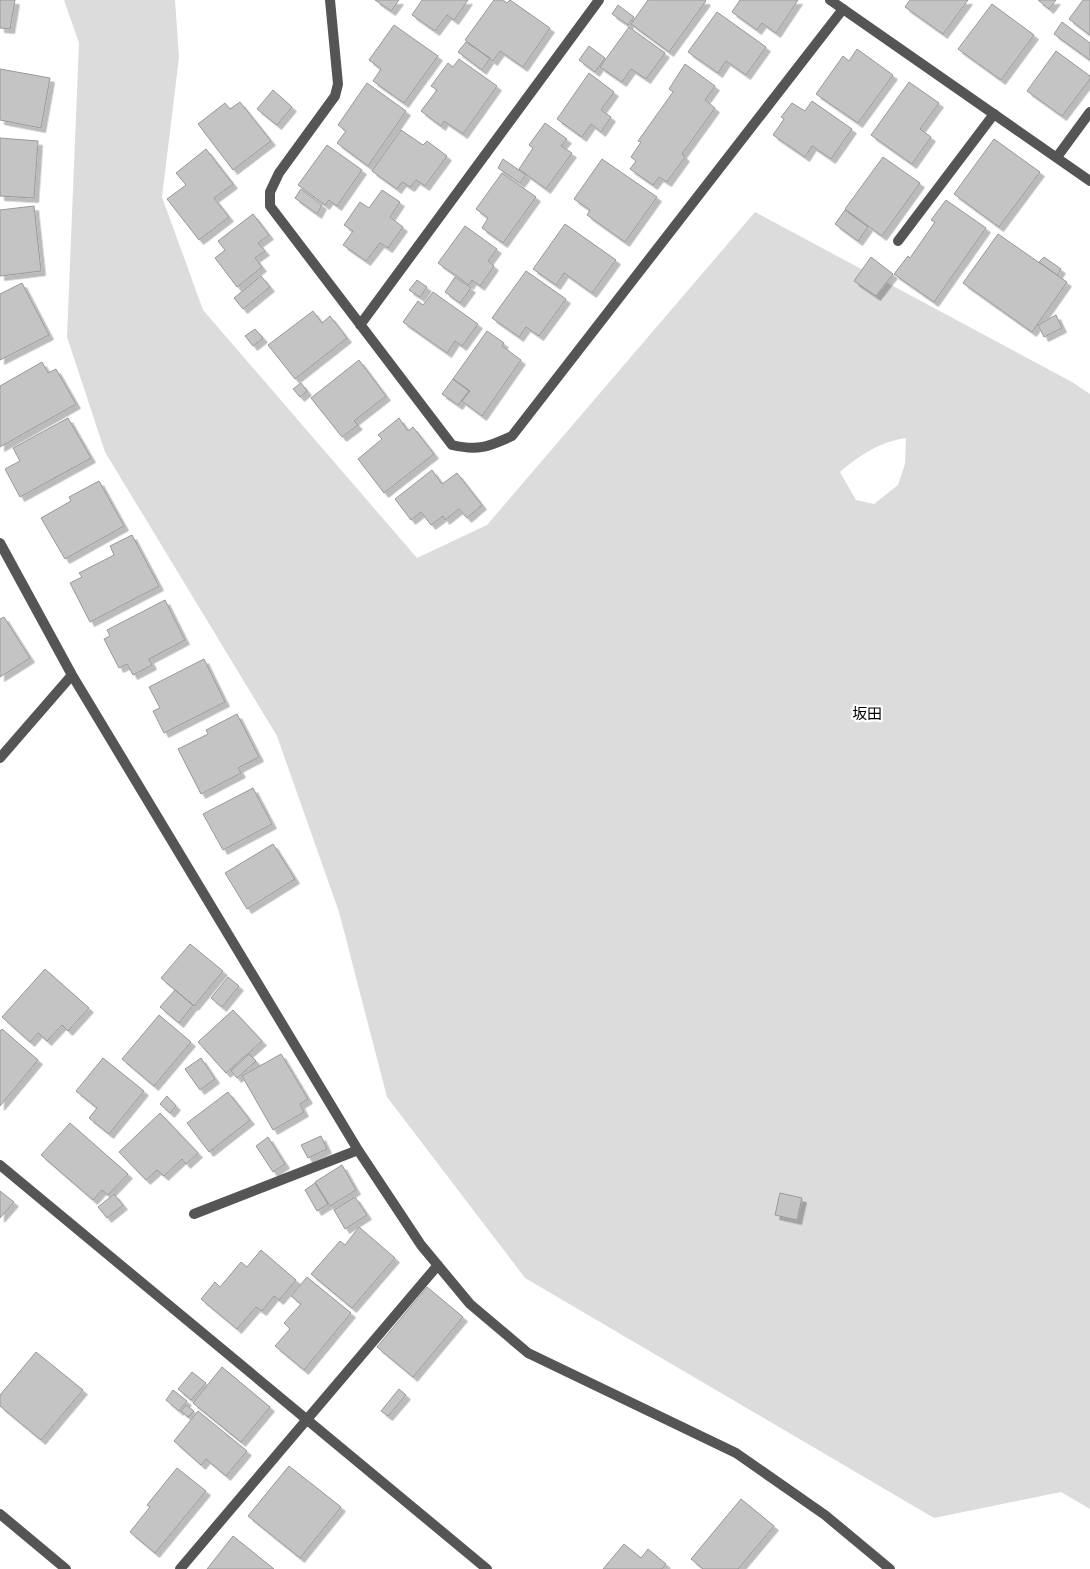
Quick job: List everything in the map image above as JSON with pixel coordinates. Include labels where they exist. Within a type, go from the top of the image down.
[{"type":"street","points":[[330,0],[338,84],[335,96],[279,173],[270,192],[270,206],[452,445],[468,448],[489,446],[512,436],[843,9]]},
{"type":"street","points":[[360,325],[599,0]]},
{"type":"street","points":[[830,0],[1090,181]]},
{"type":"street","points":[[1057,158],[1090,112]]},
{"type":"street","points":[[898,241],[994,114]]},
{"type":"street","points":[[0,543],[72,675],[358,1150],[421,1245],[470,1304],[528,1353],[736,1453],[825,1516],[890,1569]]},
{"type":"street","points":[[0,758],[72,675]]},
{"type":"street","points":[[194,1214],[358,1150]]},
{"type":"street","points":[[0,1165],[487,1569]]},
{"type":"street","points":[[180,1569],[438,1265]]},
{"type":"street","points":[[0,1514],[66,1569]]},
{"type":"shaded area","points":[[64,0],[175,0],[179,57],[162,197],[203,310],[417,558],[487,525],[755,212],[1072,382],[1090,394],[1090,1509],[1061,1492],[934,1518],[525,1278],[387,1097],[339,912],[277,736],[105,452],[67,337],[79,43]],"holes":[[[906,438],[905,464],[898,485],[874,504],[856,500],[840,472],[870,450]]]},
{"type":"building","points":[[0,0],[15,0],[10,29],[0,28]]},
{"type":"building","points":[[375,0],[399,0],[391,11]]},
{"type":"building","points":[[422,0],[468,0],[454,20],[447,15],[435,31],[412,15]]},
{"type":"building","points":[[494,0],[503,0],[507,3],[510,0],[550,28],[523,67],[500,51],[493,61],[465,40]]},
{"type":"building","points":[[648,0],[706,1],[669,52],[631,24]]},
{"type":"building","points":[[740,0],[798,0],[776,33],[762,23],[757,30],[732,12]]},
{"type":"building","points":[[910,0],[968,0],[943,34],[905,7]]},
{"type":"building","points":[[1038,0],[1056,0],[1049,9]]},
{"type":"building","points":[[1083,0],[1090,0],[1090,35],[1069,19]]},
{"type":"building","points":[[992,4],[1034,35],[1001,80],[958,49]]},
{"type":"building","points":[[618,5],[634,17],[628,25],[612,14]]},
{"type":"building","points":[[717,12],[766,47],[746,75],[726,61],[718,73],[688,52]]},
{"type":"building","points":[[1062,22],[1090,43],[1090,60],[1054,34]]},
{"type":"building","points":[[394,25],[438,56],[404,103],[373,81],[381,69],[369,60]]},
{"type":"building","points":[[629,27],[665,53],[646,79],[631,69],[622,82],[600,67]]},
{"type":"building","points":[[466,42],[490,58],[482,70],[458,52]]},
{"type":"building","points":[[589,46],[605,58],[595,72],[579,60]]},
{"type":"building","points":[[857,49],[893,75],[858,123],[816,94],[843,56],[849,61]]},
{"type":"building","points":[[1056,51],[1090,76],[1090,79],[1062,116],[1027,91]]},
{"type":"building","points":[[459,59],[497,86],[463,134],[444,121],[441,126],[421,111],[437,90],[431,86],[448,63],[453,67]]},
{"type":"building","points":[[685,64],[715,86],[705,100],[715,108],[682,154],[685,157],[667,182],[659,177],[653,185],[630,169],[636,161],[631,157],[641,142],[638,141],[673,92],[669,89]]},
{"type":"building","points":[[0,69],[50,78],[41,128],[0,120]]},
{"type":"building","points":[[589,73],[614,92],[601,110],[611,117],[601,132],[591,124],[582,137],[557,119]]},
{"type":"building","points":[[909,82],[939,103],[920,129],[931,137],[912,164],[871,135]]},
{"type":"building","points":[[367,83],[406,111],[368,166],[337,143],[346,131],[338,125]]},
{"type":"building","points":[[273,90],[292,107],[277,125],[257,109]]},
{"type":"building","points":[[812,101],[852,129],[831,159],[812,146],[805,157],[773,135],[784,119],[781,117],[792,103],[805,111]]},
{"type":"building","points":[[240,102],[271,141],[233,170],[198,124],[225,103],[230,109]]},
{"type":"building","points":[[545,123],[567,139],[561,146],[572,153],[546,189],[519,169],[533,148],[529,145]]},
{"type":"building","points":[[401,130],[423,145],[427,141],[447,156],[425,186],[416,180],[410,187],[402,182],[397,189],[372,171]]},
{"type":"building","points":[[0,138],[38,141],[34,198],[0,196]]},
{"type":"building","points":[[994,139],[1040,172],[999,227],[954,194]]},
{"type":"building","points":[[327,145],[362,170],[337,206],[329,200],[325,205],[298,185]]},
{"type":"building","points":[[206,149],[233,184],[214,198],[229,217],[199,240],[167,199],[186,185],[176,173]]},
{"type":"building","points":[[883,157],[920,183],[882,236],[845,209]]},
{"type":"building","points":[[503,159],[526,175],[520,183],[498,168]]},
{"type":"building","points":[[602,159],[657,197],[625,242],[587,215],[590,210],[574,199]]},
{"type":"building","points":[[502,173],[536,197],[503,243],[482,228],[488,218],[476,209]]},
{"type":"building","points":[[301,189],[322,205],[317,214],[295,198]]},
{"type":"building","points":[[382,190],[400,202],[390,217],[403,227],[388,248],[380,243],[366,261],[343,245],[353,231],[344,225],[360,202],[369,208]]},
{"type":"building","points":[[946,200],[986,228],[934,302],[894,274],[908,256],[910,258],[935,222],[931,220]]},
{"type":"building","points":[[34,206],[41,271],[0,276],[0,210]]},
{"type":"building","points":[[845,210],[868,227],[858,241],[835,224]]},
{"type":"building","points":[[253,214],[269,235],[258,243],[265,251],[255,258],[262,267],[237,287],[215,258],[225,250],[218,241]]},
{"type":"building","points":[[565,224],[616,260],[592,293],[564,273],[556,285],[533,269]]},
{"type":"building","points":[[465,226],[497,249],[488,261],[494,266],[480,286],[472,280],[469,285],[438,263]]},
{"type":"building","points":[[998,234],[1067,282],[1032,332],[963,283]]},
{"type":"building","points":[[871,257],[893,274],[876,296],[854,281]]},
{"type":"building","points":[[1044,257],[1061,269],[1057,275],[1039,262]]},
{"type":"building","points":[[526,271],[566,299],[539,336],[526,327],[519,337],[492,318]]},
{"type":"building","points":[[261,276],[270,287],[243,309],[234,298]]},
{"type":"building","points":[[455,277],[471,288],[460,303],[445,292]]},
{"type":"building","points":[[417,280],[427,287],[420,297],[409,290]]},
{"type":"building","points":[[22,283],[49,335],[0,360],[0,294]]},
{"type":"building","points":[[433,292],[478,324],[462,346],[455,341],[447,353],[403,322],[418,301],[423,305]]},
{"type":"building","points":[[313,311],[322,323],[330,316],[347,338],[295,379],[268,345]]},
{"type":"building","points":[[1056,315],[1062,328],[1044,337],[1038,325]]},
{"type":"building","points":[[255,329],[263,338],[253,346],[245,336]]},
{"type":"building","points":[[487,331],[504,343],[502,346],[521,360],[482,416],[462,401],[470,391],[453,379]]},
{"type":"building","points":[[359,360],[386,396],[354,421],[358,425],[342,437],[311,398]]},
{"type":"building","points":[[42,362],[48,373],[56,369],[76,404],[0,447],[0,386]]},
{"type":"building","points":[[453,379],[469,391],[458,405],[442,394]]},
{"type":"building","points":[[301,383],[307,391],[300,397],[293,389]]},
{"type":"building","points":[[68,418],[91,458],[20,497],[5,469],[20,461],[13,448]]},
{"type":"building","points":[[399,418],[408,431],[413,427],[434,454],[384,493],[358,459],[382,439],[378,435]]},
{"type":"building","points":[[432,470],[442,484],[457,473],[482,505],[467,518],[459,509],[445,520],[443,516],[431,525],[421,512],[411,520],[395,499]]},
{"type":"building","points":[[99,481],[124,526],[65,559],[41,518],[71,501],[69,497]]},
{"type":"building","points":[[132,535],[159,586],[90,622],[70,583],[82,577],[79,573],[114,555],[110,546]]},
{"type":"building","points":[[165,600],[185,640],[149,659],[152,665],[133,675],[127,664],[119,668],[104,639],[110,636],[107,630]]},
{"type":"building","points":[[4,617],[30,658],[0,677],[0,619]]},
{"type":"building","points":[[204,659],[225,702],[164,733],[153,711],[160,708],[149,687]]},
{"type":"building","points":[[237,714],[259,757],[238,768],[241,773],[201,794],[178,749],[208,734],[206,730]]},
{"type":"building","points":[[253,788],[272,824],[223,850],[203,814]]},
{"type":"building","points":[[273,844],[295,879],[247,909],[225,873]]},
{"type":"building","points":[[190,944],[223,971],[194,1006],[161,978]]},
{"type":"building","points":[[45,969],[89,1008],[68,1031],[62,1025],[47,1041],[38,1033],[30,1042],[2,1017]]},
{"type":"building","points":[[228,977],[239,986],[222,1007],[211,998]]},
{"type":"building","points":[[175,990],[193,1005],[179,1023],[160,1007]]},
{"type":"building","points":[[233,1010],[262,1041],[226,1073],[198,1042]]},
{"type":"building","points":[[159,1015],[191,1042],[154,1086],[122,1059]]},
{"type":"building","points":[[2,1029],[38,1060],[0,1106],[0,1031]]},
{"type":"building","points":[[249,1054],[256,1061],[237,1078],[231,1071]]},
{"type":"building","points":[[281,1054],[308,1099],[300,1104],[304,1112],[273,1130],[242,1076]]},
{"type":"building","points":[[103,1058],[144,1091],[109,1134],[89,1118],[97,1108],[76,1091]]},
{"type":"building","points":[[201,1058],[215,1079],[200,1090],[185,1069]]},
{"type":"building","points":[[228,1092],[250,1120],[209,1152],[187,1123]]},
{"type":"building","points":[[167,1096],[176,1106],[170,1113],[160,1104]]},
{"type":"building","points":[[160,1113],[198,1153],[186,1164],[182,1159],[164,1176],[157,1170],[146,1180],[119,1152]]},
{"type":"building","points":[[70,1123],[128,1174],[108,1195],[102,1190],[93,1200],[41,1155]]},
{"type":"building","points":[[321,1136],[327,1149],[308,1158],[301,1145]]},
{"type":"building","points":[[268,1137],[285,1164],[273,1172],[256,1146]]},
{"type":"building","points":[[342,1165],[356,1190],[330,1206],[315,1182]]},
{"type":"building","points":[[315,1183],[328,1204],[317,1211],[305,1190]]},
{"type":"building","points":[[0,1191],[14,1202],[0,1218]]},
{"type":"building","points":[[780,1193],[802,1198],[797,1220],[775,1215]]},
{"type":"building","points":[[114,1194],[123,1205],[107,1218],[98,1207]]},
{"type":"building","points":[[355,1197],[367,1215],[345,1229],[334,1210]]},
{"type":"building","points":[[359,1227],[395,1258],[352,1308],[311,1274],[340,1241],[345,1245]]},
{"type":"building","points":[[261,1250],[296,1280],[279,1300],[274,1296],[262,1311],[256,1307],[237,1329],[201,1299],[215,1282],[220,1287],[241,1262],[247,1267]]},
{"type":"building","points":[[307,1277],[351,1313],[304,1370],[275,1346],[290,1329],[284,1323],[301,1304],[291,1296]]},
{"type":"building","points":[[427,1287],[463,1317],[413,1377],[377,1347]]},
{"type":"building","points":[[36,1352],[83,1390],[41,1440],[0,1406],[0,1395]]},
{"type":"building","points":[[222,1367],[270,1407],[241,1442],[193,1403]]},
{"type":"building","points":[[192,1372],[206,1383],[191,1400],[178,1389]]},
{"type":"building","points":[[399,1389],[406,1395],[388,1416],[381,1411]]},
{"type":"building","points":[[173,1390],[187,1401],[179,1411],[166,1400]]},
{"type":"building","points":[[186,1405],[194,1411],[188,1417],[181,1411]]},
{"type":"building","points":[[198,1411],[247,1451],[226,1476],[206,1459],[201,1465],[174,1441]]},
{"type":"building","points":[[289,1466],[341,1507],[300,1558],[248,1516]]},
{"type":"building","points":[[177,1468],[206,1491],[155,1553],[130,1532],[150,1507],[147,1505]]},
{"type":"building","points":[[741,1499],[774,1526],[738,1569],[703,1569],[691,1559]]},
{"type":"building","points":[[233,1536],[274,1569],[207,1569]]},
{"type":"building","points":[[624,1544],[641,1558],[648,1549],[666,1564],[662,1569],[603,1569]]},
{"type":"district","name":"坂田","points":[[867,714]]}]
